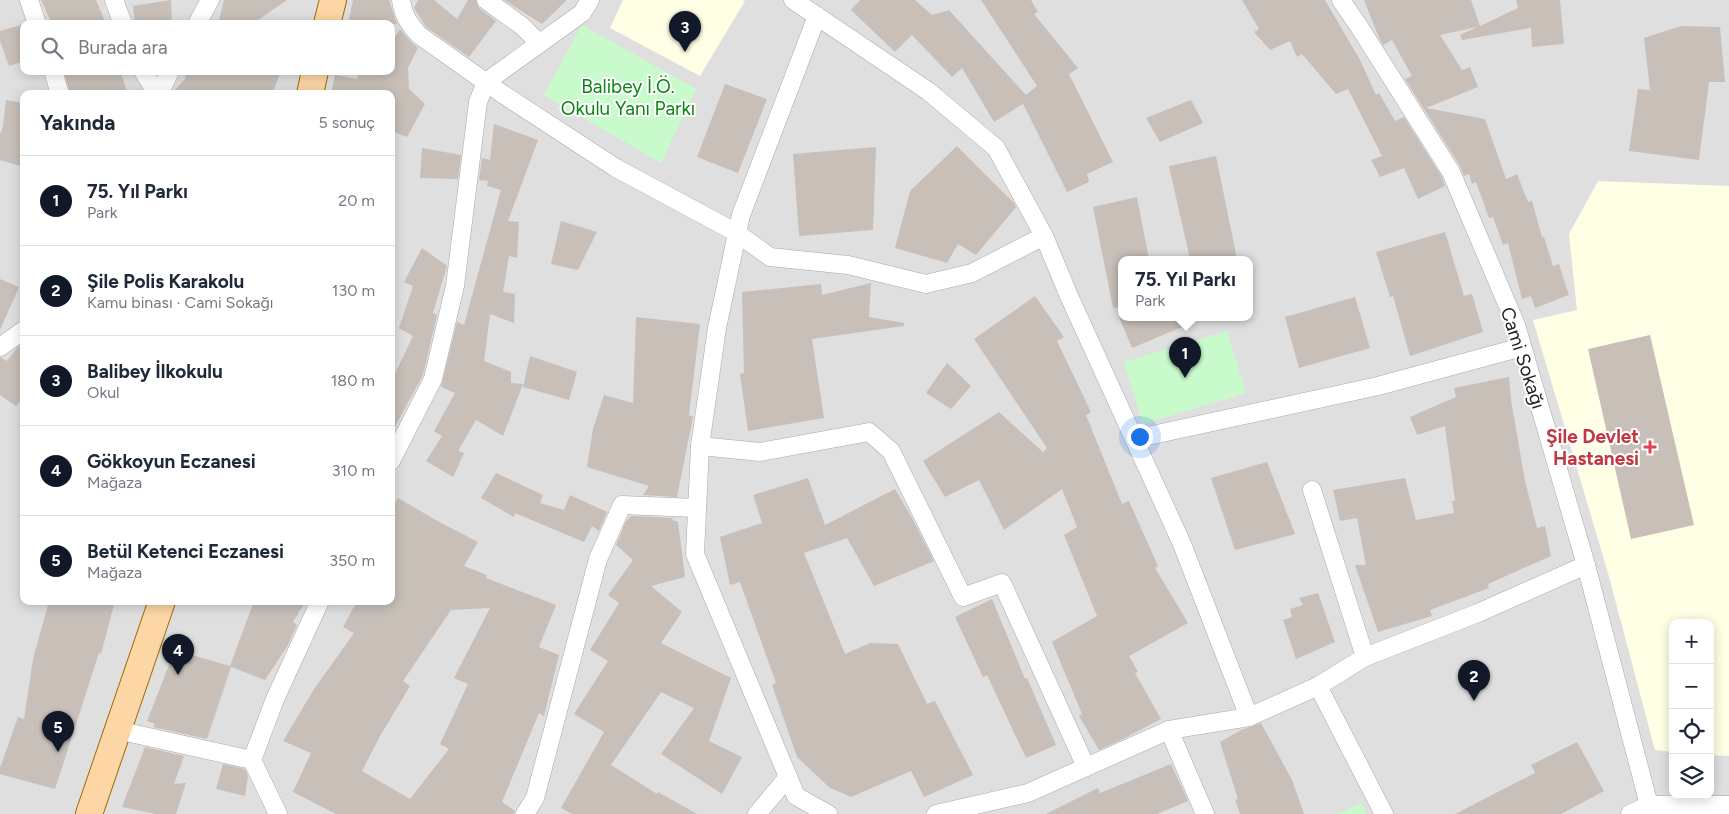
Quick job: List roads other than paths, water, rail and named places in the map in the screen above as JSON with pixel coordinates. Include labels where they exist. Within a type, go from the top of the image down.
[{"type":"main road","points":[[311,90],[314,75]]},
{"type":"main road","points":[[89,814],[161,605]]},
{"type":"street","points":[[114,0],[122,20]]},
{"type":"street","points":[[198,20],[210,0]]},
{"type":"street","points":[[401,0],[408,23],[419,35],[486,82],[616,168],[737,233],[770,257],[848,265],[926,284],[972,273],[1044,236]]},
{"type":"street","points":[[486,0],[522,26],[539,44]]},
{"type":"street","points":[[395,453],[433,379],[455,286],[478,102],[486,82],[582,12],[590,0]]},
{"type":"street","points":[[793,0],[928,91],[996,148],[1044,236],[1069,296],[1182,544],[1249,717]]},
{"type":"street","name":"Cami Sokağı","points":[[1341,0],[1451,172],[1516,325],[1586,565],[1649,809]]},
{"type":"street","points":[[32,1],[36,20]]},
{"type":"street","points":[[817,16],[741,214],[717,328],[700,446],[694,554],[796,796],[828,814]]},
{"type":"street","points":[[54,75],[59,90]]},
{"type":"street","points":[[146,75],[155,90]]},
{"type":"street","points":[[160,90],[168,75]]},
{"type":"street","points":[[0,347],[20,333]]},
{"type":"street","points":[[1134,439],[1378,386],[1522,347]]},
{"type":"street","points":[[700,446],[760,452],[869,432],[891,451],[963,597],[1002,583],[1086,767]]},
{"type":"street","points":[[1312,490],[1365,658]]},
{"type":"street","points":[[525,814],[535,798],[598,559],[622,505],[697,508]]},
{"type":"street","points":[[936,814],[1028,793],[1169,730],[1249,717],[1318,686],[1365,658],[1478,613],[1586,565]]},
{"type":"street","points":[[278,814],[252,760],[275,699],[318,605]]},
{"type":"street","points":[[1318,686],[1384,814]]},
{"type":"street","points":[[118,730],[252,760]]},
{"type":"street","points":[[1169,730],[1205,814]]},
{"type":"street","points":[[758,814],[788,777]]},
{"type":"street","points":[[1630,814],[1649,809],[1729,805]]},
{"type":"place","name":"Balibey İlkokulu","points":[[685,52]]},
{"type":"place","name":"75. Yıl Parkı","points":[[1185,378]]},
{"type":"place","name":"Şile Devlet Hastanesi","points":[[1650,447]]},
{"type":"place","name":"Gökkoyun Eczanesi","points":[[178,675]]},
{"type":"place","name":"Şile Polis Karakolu","points":[[1474,701]]},
{"type":"place","name":"Betül Ketenci Eczanesi","points":[[58,752]]},
{"type":"park label","name":"Balibey İ.Ö. Okulu Yanı Parkı","points":[[628,97]]}]
